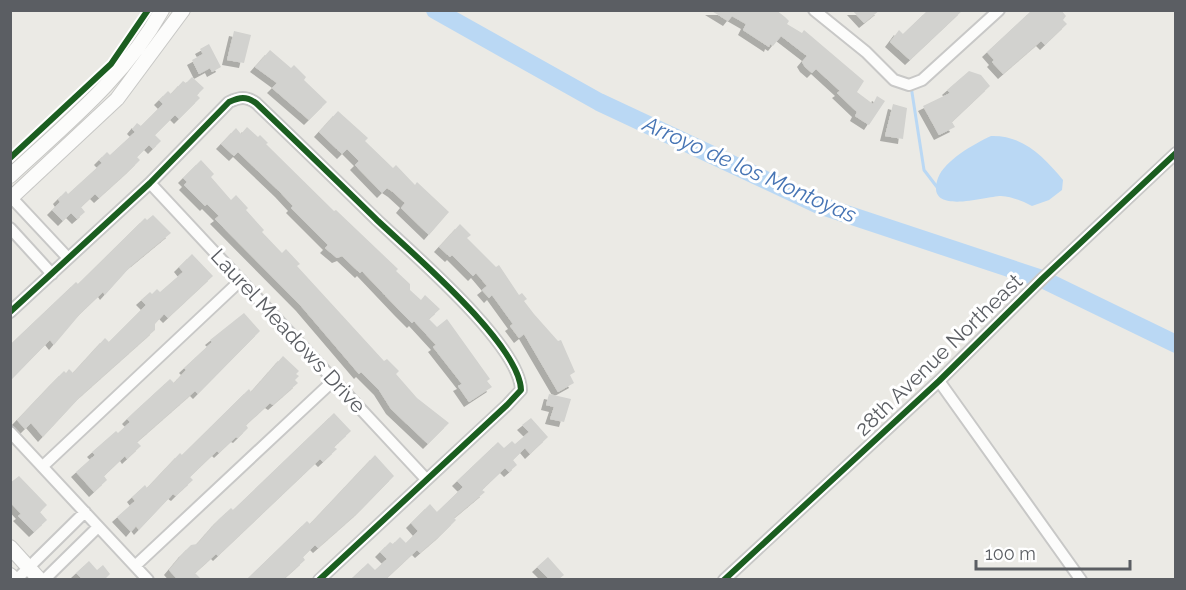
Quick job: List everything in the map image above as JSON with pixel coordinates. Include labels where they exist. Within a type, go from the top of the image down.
[{"type":"street","points":[[10,176],[105,88],[132,58],[162,10]]},
{"type":"street","points":[[69,258],[11,198],[117,99],[183,10]]},
{"type":"street","points":[[814,10],[866,52],[894,80],[909,85],[922,80],[999,10]]},
{"type":"street","points":[[10,312],[150,183],[212,117],[240,97],[256,103],[451,287],[501,350],[521,380],[521,390],[320,579]]},
{"type":"street","name":"28th Avenue Northeast","points":[[724,579],[939,381],[1042,279],[1176,153]]},
{"type":"street","name":"Laurel Meadows Drive","points":[[150,183],[426,479]]},
{"type":"street","points":[[10,228],[52,274]]},
{"type":"street","points":[[43,466],[242,280]]},
{"type":"street","points":[[135,566],[334,380]]},
{"type":"street","points":[[939,381],[1081,579]]},
{"type":"street","points":[[10,432],[147,579]]},
{"type":"street","points":[[10,575],[16,579],[85,512]]},
{"type":"street","points":[[10,548],[42,579],[98,527]]},
{"type":"water","points":[[991,136],[1013,139],[1032,149],[1063,180],[1062,190],[1049,200],[1032,206],[1010,197],[1001,196],[959,202],[948,201],[940,197],[936,190],[938,178],[947,165],[969,148]]},
{"type":"building","points":[[710,10],[776,10],[789,21],[787,24],[802,33],[804,30],[864,81],[857,92],[873,104],[877,96],[885,101],[869,125],[855,116],[857,112],[837,93],[840,91],[816,69],[812,73],[805,67],[802,62],[807,56],[781,36],[773,46],[770,44],[769,47],[743,30],[746,24],[732,16],[728,21]]},
{"type":"building","points":[[852,10],[880,10],[864,23]]},
{"type":"building","points":[[928,10],[963,10],[910,60],[890,42],[899,30],[903,34]]},
{"type":"building","points":[[1032,10],[1061,10],[1066,16],[1063,20],[1067,24],[1045,45],[1041,41],[1003,74],[992,62],[994,60],[987,52]]},
{"type":"building","points":[[234,31],[251,35],[244,63],[227,60]]},
{"type":"building","points":[[209,44],[221,67],[212,72],[210,68],[199,74],[192,60],[203,54],[200,49]]},
{"type":"building","points":[[270,50],[291,68],[294,65],[306,77],[304,80],[327,102],[309,120],[272,88],[277,83],[255,67]]},
{"type":"building","points":[[969,71],[981,75],[990,86],[952,122],[955,127],[939,135],[923,106],[950,93],[947,90]]},
{"type":"building","points":[[192,77],[204,88],[197,95],[200,98],[179,119],[175,115],[155,135],[161,141],[153,149],[149,145],[137,157],[140,160],[131,169],[99,198],[95,194],[81,207],[85,212],[77,219],[71,213],[63,221],[52,210],[60,202],[58,199],[66,191],[68,194],[102,163],[99,160],[107,152],[110,155],[135,132],[132,129],[137,123],[141,126],[163,104],[159,100],[168,91],[171,94],[183,81],[186,83]]},
{"type":"building","points":[[893,104],[907,108],[903,139],[885,136]]},
{"type":"building","points":[[338,111],[368,138],[365,141],[393,168],[396,165],[415,185],[417,182],[449,212],[429,235],[401,208],[405,203],[387,188],[382,193],[355,165],[359,161],[347,149],[342,154],[319,132]]},
{"type":"building","points":[[247,127],[258,137],[260,135],[268,143],[266,144],[334,211],[336,210],[398,269],[396,271],[410,284],[410,290],[421,300],[425,295],[440,309],[429,319],[437,327],[447,319],[490,379],[487,381],[492,387],[469,402],[458,386],[462,384],[433,347],[436,345],[414,321],[412,323],[362,271],[360,273],[342,256],[337,258],[325,248],[328,245],[291,208],[293,206],[280,192],[238,152],[234,156],[221,144],[236,128],[241,134]]},
{"type":"building","points":[[201,160],[214,174],[211,177],[231,200],[236,195],[264,230],[262,232],[282,253],[286,249],[300,264],[297,266],[384,361],[387,359],[399,371],[396,374],[417,398],[449,423],[428,444],[391,409],[379,390],[361,372],[359,374],[301,306],[215,219],[219,216],[184,185],[187,182],[183,178]]},
{"type":"building","points":[[153,215],[171,233],[131,266],[105,295],[103,292],[81,313],[54,345],[50,340],[10,381],[10,345],[76,282],[78,284],[145,218],[147,220]]},
{"type":"building","points":[[460,224],[471,235],[467,238],[496,267],[499,265],[519,295],[522,293],[527,299],[524,301],[534,314],[558,341],[561,340],[575,372],[570,375],[574,383],[558,392],[524,334],[519,338],[510,326],[513,324],[492,295],[489,298],[482,290],[487,286],[476,273],[473,276],[452,255],[450,257],[439,247]]},
{"type":"building","points":[[192,254],[213,276],[168,318],[164,314],[155,324],[155,330],[81,396],[43,437],[31,423],[25,429],[17,420],[54,381],[64,371],[66,373],[69,369],[73,373],[105,338],[109,342],[146,305],[141,300],[157,289],[160,292],[183,272],[179,267]]},
{"type":"building","points":[[244,313],[260,331],[198,394],[195,391],[137,442],[141,446],[127,459],[125,456],[104,476],[107,480],[94,492],[76,472],[95,455],[92,452],[130,422],[127,419],[170,379],[174,383],[186,370],[184,368],[212,342],[210,340]]},
{"type":"building","points":[[283,356],[299,371],[296,374],[299,376],[295,380],[298,383],[273,405],[270,403],[246,425],[248,428],[238,438],[236,437],[219,453],[217,451],[190,477],[193,480],[176,496],[173,494],[139,530],[136,526],[131,532],[117,517],[135,501],[132,497],[145,485],[147,488],[180,453],[182,455],[249,389],[251,392]]},
{"type":"building","points":[[549,394],[571,399],[564,422],[550,419],[554,407],[546,405]]},
{"type":"building","points":[[334,413],[351,431],[334,447],[337,449],[323,462],[320,459],[218,556],[216,554],[195,573],[201,579],[177,579],[169,570],[184,552],[191,545],[197,544],[219,519],[231,508],[233,510]]},
{"type":"building","points":[[531,418],[548,437],[530,454],[525,448],[513,460],[517,465],[509,472],[505,468],[482,490],[485,492],[454,518],[456,520],[442,534],[420,553],[417,550],[386,579],[351,579],[368,563],[375,570],[387,559],[380,552],[390,542],[393,544],[400,537],[406,543],[418,531],[411,523],[430,504],[437,512],[463,487],[457,481],[498,442],[504,448],[512,441],[515,444],[529,432],[522,425]]},
{"type":"building","points":[[375,455],[394,476],[361,510],[318,548],[315,545],[303,557],[305,560],[284,579],[247,579],[307,521],[310,524]]},
{"type":"building","points":[[19,476],[47,505],[40,512],[47,520],[34,532],[18,516],[21,514],[10,502],[10,483]]},
{"type":"building","points":[[548,557],[564,575],[559,579],[549,579],[537,567]]},
{"type":"building","points":[[89,561],[97,570],[103,565],[110,574],[105,579],[82,579],[76,573]]},
{"type":"waterway","name":"Arroyo de los Montoyas","points":[[435,10],[599,102],[819,205],[1042,279],[1176,344]]},
{"type":"waterway","points":[[911,86],[924,170],[937,187]]},
{"type":"cycle path","points":[[10,158],[111,64],[148,10]]},
{"type":"cycle path","points":[[10,312],[150,183],[229,102],[243,98],[256,103],[462,301],[503,349],[516,371],[521,390],[319,580]]},
{"type":"cycle path","points":[[724,580],[939,381],[1042,279],[1176,153]]}]
